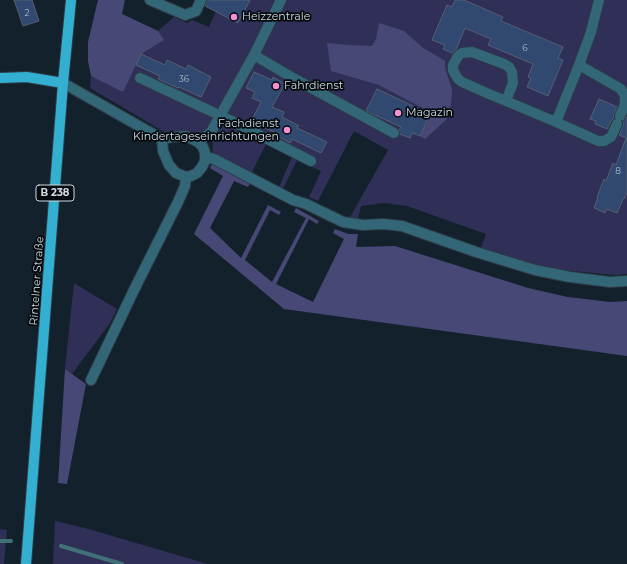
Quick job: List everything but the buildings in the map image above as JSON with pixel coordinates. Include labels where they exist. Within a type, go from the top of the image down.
[{"type":"main road","name":"Rintelner Straße","points":[[26,564],[63,83],[71,0]]},
{"type":"main road","points":[[0,78],[27,77],[63,83]]},
{"type":"street","points":[[150,0],[184,15],[196,11],[201,0]]},
{"type":"street","points":[[198,142],[211,132],[221,116],[254,55],[281,0]]},
{"type":"street","points":[[556,122],[592,32],[600,0]]},
{"type":"street","points":[[506,101],[513,83],[512,72],[509,67],[472,52],[467,52],[458,56],[453,65],[453,70],[458,79],[462,82],[598,141],[604,141],[611,137],[626,104],[625,96],[621,89],[579,66]]},
{"type":"street","points":[[254,55],[394,133]]},
{"type":"street","points":[[140,78],[311,161]]},
{"type":"street","points":[[63,83],[162,139],[186,136],[198,142],[203,147],[205,157],[202,167],[197,173],[191,176],[186,177],[176,173],[169,165],[163,151],[162,139]]},
{"type":"street","points":[[205,157],[214,159],[293,200],[306,204],[343,222],[363,225],[384,224],[402,226],[476,252],[535,270],[570,277],[610,282],[627,281]]},
{"type":"street","points":[[91,380],[186,186],[186,177]]},
{"type":"shaded area","points":[[98,0],[125,0],[122,14],[158,31],[164,40],[141,54],[123,92],[91,76],[88,61],[88,42]]},
{"type":"shaded area","points":[[250,0],[627,0],[627,274],[615,275],[551,269],[480,251],[486,234],[407,206],[384,203],[361,206],[358,219],[349,219],[388,150],[354,131],[318,201],[309,197],[321,171],[297,160],[283,189],[279,187],[292,157],[266,144],[251,174],[212,154],[213,143],[190,133],[166,133],[90,88],[91,76],[122,14],[158,31],[174,17],[187,23],[192,20],[209,27],[216,11],[238,23]]},
{"type":"shaded area","points":[[379,23],[404,31],[422,47],[445,61],[445,68],[452,89],[451,104],[447,119],[425,139],[420,136],[432,113],[379,85],[331,71],[327,43],[372,46],[376,39]]},
{"type":"shaded area","points":[[212,164],[251,182],[248,187],[234,181],[210,228],[241,258],[268,205],[281,212],[279,215],[270,210],[245,260],[272,282],[306,218],[294,212],[296,208],[319,221],[317,224],[309,219],[276,284],[313,302],[344,239],[333,233],[335,229],[348,234],[358,234],[356,247],[395,246],[528,288],[568,297],[610,302],[627,301],[627,356],[284,309],[194,234],[223,176],[210,168]]},
{"type":"shaded area","points":[[74,283],[117,309],[110,323],[72,374],[65,369]]},
{"type":"shaded area","points":[[65,369],[86,384],[67,484],[58,483]]},
{"type":"shaded area","points":[[55,521],[85,528],[208,564],[53,564]]},
{"type":"shaded area","points":[[0,529],[7,530],[4,564],[0,564]]},
{"type":"waterway","points":[[0,541],[11,541]]},
{"type":"waterway","points":[[61,546],[122,564]]},
{"type":"place","name":"Heizzentrale","points":[[234,17]]},
{"type":"place","name":"Fahrdienst","points":[[276,86]]},
{"type":"place","name":"Magazin","points":[[398,113]]},
{"type":"place","name":"Fachdienst Kindertageseinrichtungen","points":[[287,130]]}]
